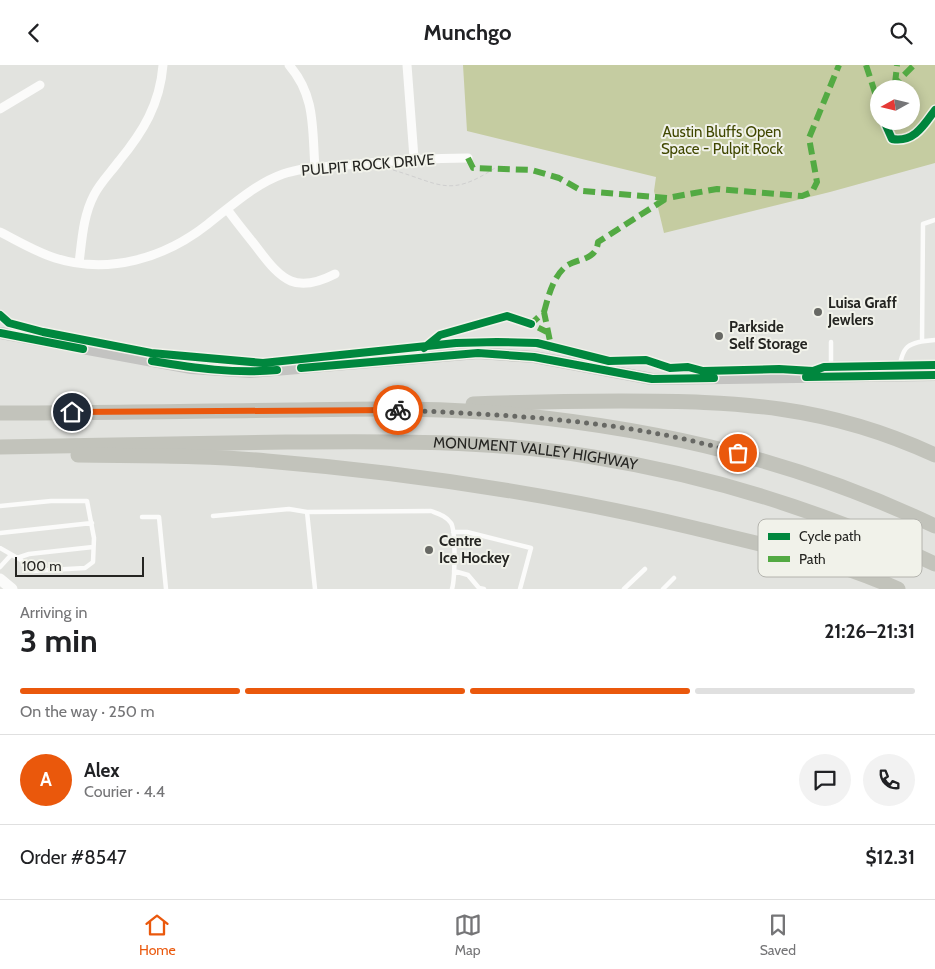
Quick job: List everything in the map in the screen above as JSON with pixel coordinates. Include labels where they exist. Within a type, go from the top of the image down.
[{"type":"highway","points":[[0,413],[359,409],[528,401],[743,403],[808,412],[856,424],[903,440],[935,455]]},
{"type":"highway","points":[[359,409],[514,415],[599,425],[680,439],[719,447],[795,470],[888,504],[920,519]]},
{"type":"highway","name":"MONUMENT VALLEY HIGHWAY","points":[[1,447],[364,441],[512,448],[592,457],[674,473],[747,492],[831,519]]},
{"type":"highway","points":[[1,447],[43,454],[168,456],[266,461],[457,481],[646,516],[758,543]]},
{"type":"highway","points":[[922,520],[935,526]]},
{"type":"highway","name":"MONUMENT VALLEY HIGHWAY","points":[[922,558],[935,564]]},
{"type":"highway","points":[[871,577],[898,589]]},
{"type":"main road","points":[[0,333],[192,368],[250,372],[478,353],[534,357],[652,379],[935,375]]},
{"type":"street","points":[[79,263],[82,234],[89,207],[102,183],[139,137],[148,121],[159,91],[163,65]]},
{"type":"street","points":[[289,65],[309,99],[315,168]]},
{"type":"street","points":[[407,65],[414,158]]},
{"type":"street","points":[[0,109],[40,85]]},
{"type":"street","name":"PULPIT ROCK DRIVE","points":[[0,232],[51,256],[79,263],[127,262],[156,254],[191,237],[253,189],[271,179],[292,172],[414,158],[468,159]]},
{"type":"street","points":[[227,209],[282,278],[297,284],[306,284],[318,283],[335,274]]},
{"type":"street","points":[[0,579],[12,589]]},
{"type":"lane","points":[[922,341],[923,224],[935,220]]},
{"type":"lane","points":[[898,375],[904,349],[911,343],[935,340]]},
{"type":"lane","points":[[830,342],[831,377]]},
{"type":"lane","points":[[0,506],[50,501],[87,501],[92,523],[93,562],[85,569],[32,571],[17,558],[0,548]]},
{"type":"lane","points":[[213,515],[289,509],[307,512],[431,511],[445,517],[453,525],[455,580],[452,589]]},
{"type":"lane","points":[[307,512],[315,589]]},
{"type":"lane","points":[[142,517],[159,517],[166,589]]},
{"type":"lane","points":[[0,533],[92,523]]},
{"type":"lane","points":[[453,532],[467,532],[531,548],[520,589]]},
{"type":"lane","points":[[17,558],[29,554],[93,547]]},
{"type":"lane","points":[[0,567],[11,555]]},
{"type":"lane","points":[[624,589],[645,569]]},
{"type":"lane","points":[[454,571],[468,575],[479,588],[484,589]]},
{"type":"lane","points":[[663,589],[674,578]]},
{"type":"path","points":[[386,168],[444,187],[457,187],[495,168]]},
{"type":"green space","name":"Austin Bluffs Open Space - Pulpit Rock","points":[[463,65],[935,65],[935,163],[830,192],[664,233],[654,191],[656,177],[467,131]]},
{"type":"marked path","points":[[468,158],[473,168],[532,170],[559,178],[582,191],[667,198],[717,189],[802,196],[812,192],[817,182],[809,138],[839,65]]},
{"type":"marked path","points":[[866,65],[871,80]]},
{"type":"marked path","points":[[895,80],[897,65]]},
{"type":"marked path","points":[[899,80],[914,65]]},
{"type":"marked path","points":[[544,312],[553,284],[563,269],[568,265],[589,257],[596,249],[598,242],[667,198]]},
{"type":"marked path","points":[[549,333],[531,324],[544,312],[552,351]]},
{"type":"cycle path","points":[[920,130],[935,110]]},
{"type":"cycle path","points":[[888,130],[892,139],[900,140],[912,136],[920,130]]},
{"type":"cycle path","points":[[0,315],[9,323],[43,332],[151,353],[263,363],[456,343],[497,342],[537,343],[609,361],[646,360],[670,368],[688,367],[703,371],[779,369],[813,371],[824,367],[935,365]]},
{"type":"cycle path","points":[[424,348],[440,335],[507,316],[531,324]]},
{"type":"cycle path","points":[[0,333],[83,349]]},
{"type":"cycle path","points":[[301,368],[478,353],[534,357],[652,379],[714,378]]},
{"type":"cycle path","points":[[152,361],[230,371],[277,370]]},
{"type":"cycle path","points":[[806,377],[935,375]]},
{"type":"way so far","points":[[398,410],[514,415],[599,425],[680,439],[738,453]]},
{"type":"place","name":"Luisa Graff Jewlers","points":[[818,312]]},
{"type":"place","name":"Parkside Self Storage","points":[[719,336]]},
{"type":"place","name":"Centre Ice Hockey","points":[[429,550]]},
{"type":"route","points":[[72,412],[398,410]]}]
